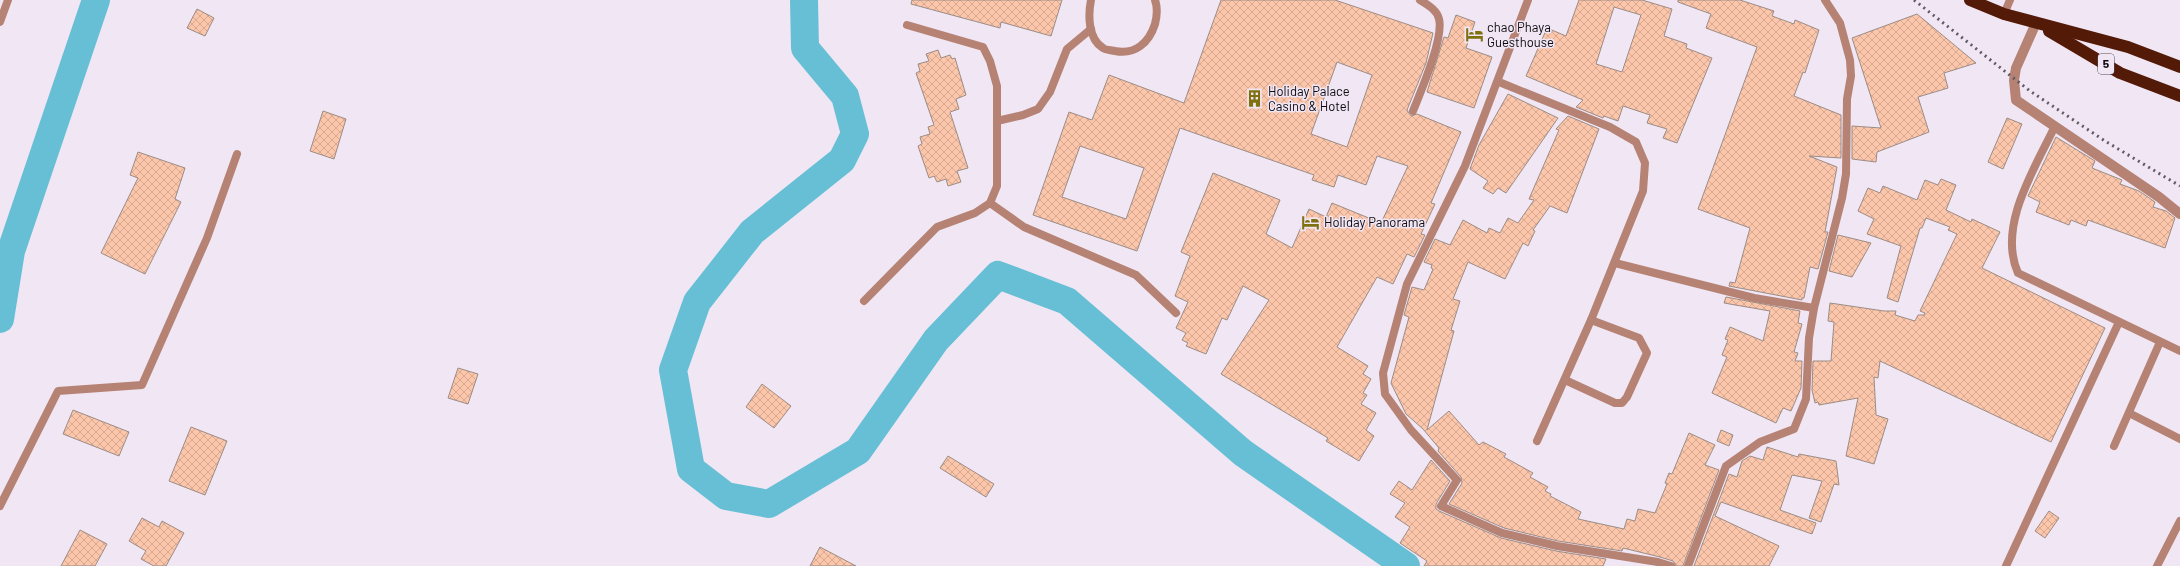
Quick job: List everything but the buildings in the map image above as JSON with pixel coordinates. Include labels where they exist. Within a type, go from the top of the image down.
[{"type":"highway","name":"5","points":[[1970,0],[2004,14],[2128,47],[2180,67]]},
{"type":"highway","name":"5","points":[[2036,23],[2120,73],[2180,96]]},
{"type":"street","points":[[2036,23],[2016,68],[2014,80],[2016,100],[2159,197],[2180,214]]},
{"type":"lane","points":[[0,22],[8,0]]},
{"type":"lane","points":[[1091,0],[1089,16],[1091,29],[1095,39],[1103,48],[1129,53],[1138,49],[1153,31],[1157,18],[1155,0]]},
{"type":"lane","points":[[1413,112],[1441,32],[1439,18],[1434,9],[1420,0]]},
{"type":"lane","points":[[1528,0],[1465,166],[1407,284],[1384,373],[1385,394],[1412,430],[1457,480],[1441,506],[1502,533],[1557,546],[1658,562],[1671,566]]},
{"type":"lane","points":[[1688,566],[1726,466],[1760,442],[1794,430],[1806,399],[1809,338],[1814,308],[1842,198],[1846,174],[1847,99],[1851,76],[1850,60],[1840,23],[1825,0]]},
{"type":"lane","points":[[2004,14],[2010,0]]},
{"type":"lane","points":[[864,301],[937,227],[975,213],[990,203],[997,186],[997,86],[990,61],[983,47],[907,25]]},
{"type":"lane","points":[[997,121],[1023,115],[1038,109],[1050,92],[1067,49],[1077,39],[1091,29]]},
{"type":"lane","points":[[1498,82],[1610,127],[1636,142],[1645,163],[1644,191],[1591,320],[1537,441]]},
{"type":"lane","points":[[2055,126],[2016,210],[2011,250],[2013,262],[2018,273],[2180,351]]},
{"type":"lane","points":[[0,506],[58,391],[142,385],[207,238],[237,154]]},
{"type":"lane","points":[[990,203],[1024,227],[1136,275],[1176,313]]},
{"type":"lane","points":[[1615,263],[1754,298],[1814,308]]},
{"type":"lane","points":[[1565,380],[1615,403],[1622,403],[1627,397],[1644,360],[1647,353],[1639,338],[1591,320]]},
{"type":"lane","points":[[2006,566],[2118,322]]},
{"type":"lane","points":[[2114,446],[2160,342]]},
{"type":"lane","points":[[2129,413],[2180,439]]},
{"type":"lane","points":[[2157,566],[2180,521]]},
{"type":"waterway","points":[[0,319],[11,251],[96,0]]},
{"type":"waterway","points":[[804,0],[805,48],[845,96],[855,134],[842,160],[752,232],[697,302],[673,370],[691,469],[726,496],[769,504],[858,451],[936,340],[998,275],[1067,301],[1243,453],[1406,566]]},
{"type":"railway","points":[[1914,0],[2030,91],[2105,141],[2180,186]]},
{"type":"place","name":"chao Phaya Guesthouse","points":[[1474,34]]},
{"type":"place","name":"Holiday Palace Casino & Hotel","points":[[1255,98]]},
{"type":"place","name":"Holiday Panorama","points":[[1311,222]]}]
